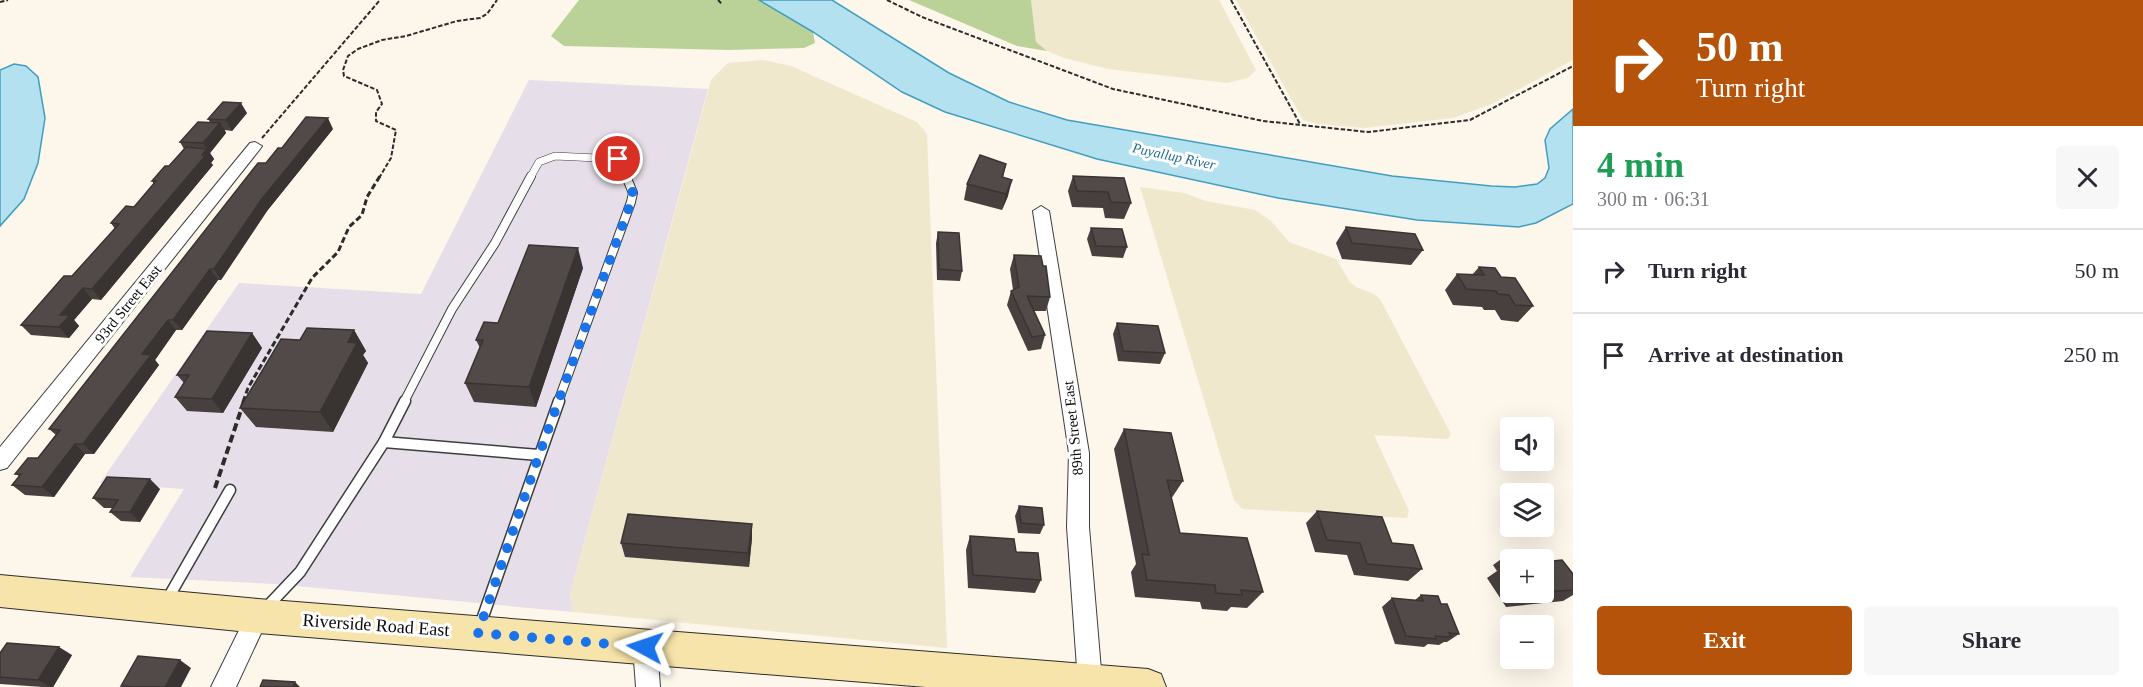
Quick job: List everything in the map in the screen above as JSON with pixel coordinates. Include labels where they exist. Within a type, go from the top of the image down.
[{"type":"street","name":"93rd Street East","points":[[0,462],[255,146]]},
{"type":"street","name":"89th Street East","points":[[1041,211],[1079,453],[1078,526],[1090,682]]},
{"type":"street","name":"Riverside Road East","points":[[0,591],[258,616],[1148,687]]},
{"type":"street","points":[[223,687],[258,616]]},
{"type":"street","points":[[645,647],[648,687]]},
{"type":"lane","points":[[258,616],[300,572],[384,442],[453,309],[495,243],[539,162],[555,156],[618,159],[633,193],[631,202],[539,455],[478,633]]},
{"type":"lane","points":[[384,442],[539,455]]},
{"type":"lane","points":[[162,607],[230,490]]},
{"type":"path","points":[[0,3],[8,0]]},
{"type":"path","points":[[255,146],[380,0]]},
{"type":"path","points":[[219,510],[211,501],[248,388],[312,278],[338,252],[349,227],[362,215],[367,197],[391,158],[396,130],[376,121],[376,112],[382,104],[377,90],[343,73],[348,56],[371,43],[406,36],[457,21],[480,18],[487,14],[497,0]]},
{"type":"path","points":[[718,0],[722,4]]},
{"type":"path","points":[[887,0],[922,17],[1113,89],[1263,121],[1368,132],[1470,120],[1573,66]]},
{"type":"path","points":[[1231,0],[1301,125]]},
{"type":"shaded area","points":[[1031,0],[1219,0],[1256,70],[1248,78],[1227,83],[1108,69],[1064,58],[1047,51],[1036,42]]},
{"type":"shaded area","points":[[1236,0],[1573,0],[1573,60],[1492,104],[1453,118],[1364,128],[1317,124],[1303,120]]},
{"type":"shaded area","points":[[763,60],[791,66],[917,122],[927,134],[947,648],[573,612],[570,594],[711,80],[728,63]]},
{"type":"shaded area","points":[[529,80],[708,89],[570,594],[573,612],[275,584],[130,577],[184,489],[100,483],[239,283],[421,294]]},
{"type":"shaded area","points":[[1140,187],[1184,193],[1206,201],[1255,210],[1271,221],[1289,242],[1336,259],[1350,282],[1380,299],[1451,434],[1448,439],[1374,435],[1409,511],[1407,518],[1242,509],[1234,500]]},
{"type":"green space","points":[[579,0],[759,0],[813,32],[815,43],[804,48],[729,50],[564,46],[551,36]]},
{"type":"green space","points":[[909,0],[1031,0],[1036,42],[1047,51],[1017,46]]},
{"type":"water","name":"Puyallup River","points":[[759,0],[832,0],[949,73],[1009,102],[1067,120],[1392,176],[1491,186],[1515,187],[1537,184],[1545,178],[1549,168],[1545,140],[1550,129],[1573,109],[1573,204],[1536,223],[1519,227],[1417,220],[1278,198],[1097,159],[945,112],[902,92],[813,32]]},
{"type":"water","points":[[14,64],[26,66],[38,77],[45,118],[38,163],[24,199],[0,226],[0,70]]},
{"type":"building","points":[[223,102],[241,103],[226,120],[208,119]]},
{"type":"building","points":[[306,117],[328,118],[261,200],[214,269],[210,269],[173,320],[168,320],[142,354],[151,355],[83,444],[75,444],[42,487],[12,485],[21,474],[15,474],[28,458],[38,458],[60,430],[49,429],[258,163],[266,163],[278,148],[282,148]]},
{"type":"building","points":[[198,122],[220,123],[203,143],[180,142]]},
{"type":"building","points":[[186,147],[207,149],[202,155],[206,155],[92,289],[83,288],[60,315],[70,315],[59,327],[21,325],[64,276],[72,276],[119,224],[111,223],[126,206],[134,207],[156,181],[152,181],[165,166],[169,166]]},
{"type":"building","points":[[980,155],[1006,164],[1002,177],[1012,180],[1006,194],[967,184]]},
{"type":"building","points":[[1073,176],[1124,178],[1131,203],[1111,202],[1108,192],[1077,191]]},
{"type":"building","points":[[1346,227],[1415,234],[1423,250],[1352,243]]},
{"type":"building","points":[[1091,228],[1122,229],[1127,247],[1096,246]]},
{"type":"building","points":[[938,232],[959,233],[962,271],[939,269]]},
{"type":"building","points":[[529,245],[578,248],[529,387],[465,383],[483,340],[476,340],[484,322],[498,323]]},
{"type":"building","points":[[1014,255],[1041,256],[1043,266],[1046,266],[1050,297],[1027,296],[1045,335],[1032,337],[1011,291],[1019,287]]},
{"type":"building","points":[[1479,267],[1495,268],[1501,277],[1515,278],[1533,306],[1515,305],[1509,295],[1498,294],[1496,291],[1466,289],[1457,274],[1484,275]]},
{"type":"building","points":[[1117,323],[1158,326],[1165,353],[1123,351]]},
{"type":"building","points":[[307,328],[354,330],[348,342],[357,343],[320,412],[240,408],[281,339],[300,340]]},
{"type":"building","points":[[207,331],[252,333],[212,399],[175,397],[189,375],[177,375]]},
{"type":"building","points":[[1124,429],[1171,433],[1183,481],[1167,480],[1180,533],[1247,538],[1263,592],[1241,590],[1242,595],[1216,593],[1215,585],[1147,580],[1142,554],[1149,555]]},
{"type":"building","points":[[107,477],[150,479],[130,512],[110,512],[118,500],[93,498]]},
{"type":"building","points":[[1019,506],[1042,508],[1044,525],[1021,523]]},
{"type":"building","points":[[1317,511],[1382,517],[1392,543],[1413,545],[1422,569],[1367,564],[1360,543],[1327,540]]},
{"type":"building","points":[[628,514],[752,524],[748,553],[621,543]]},
{"type":"building","points":[[970,536],[1014,539],[1016,552],[1038,553],[1041,580],[973,575]]},
{"type":"building","points":[[1562,560],[1573,574],[1573,590],[1554,591],[1554,561]]},
{"type":"building","points":[[1421,595],[1438,596],[1441,604],[1447,604],[1459,634],[1449,633],[1451,637],[1435,636],[1436,639],[1406,636],[1392,598],[1423,601]]},
{"type":"building","points":[[7,643],[59,647],[38,680],[0,677],[0,653]]},
{"type":"building","points":[[138,656],[180,660],[165,687],[121,686]]},
{"type":"building","points":[[263,680],[295,682],[293,687],[260,687]]},
{"type":"route","points":[[618,159],[633,193],[631,202],[539,455],[478,633],[645,647]]}]
